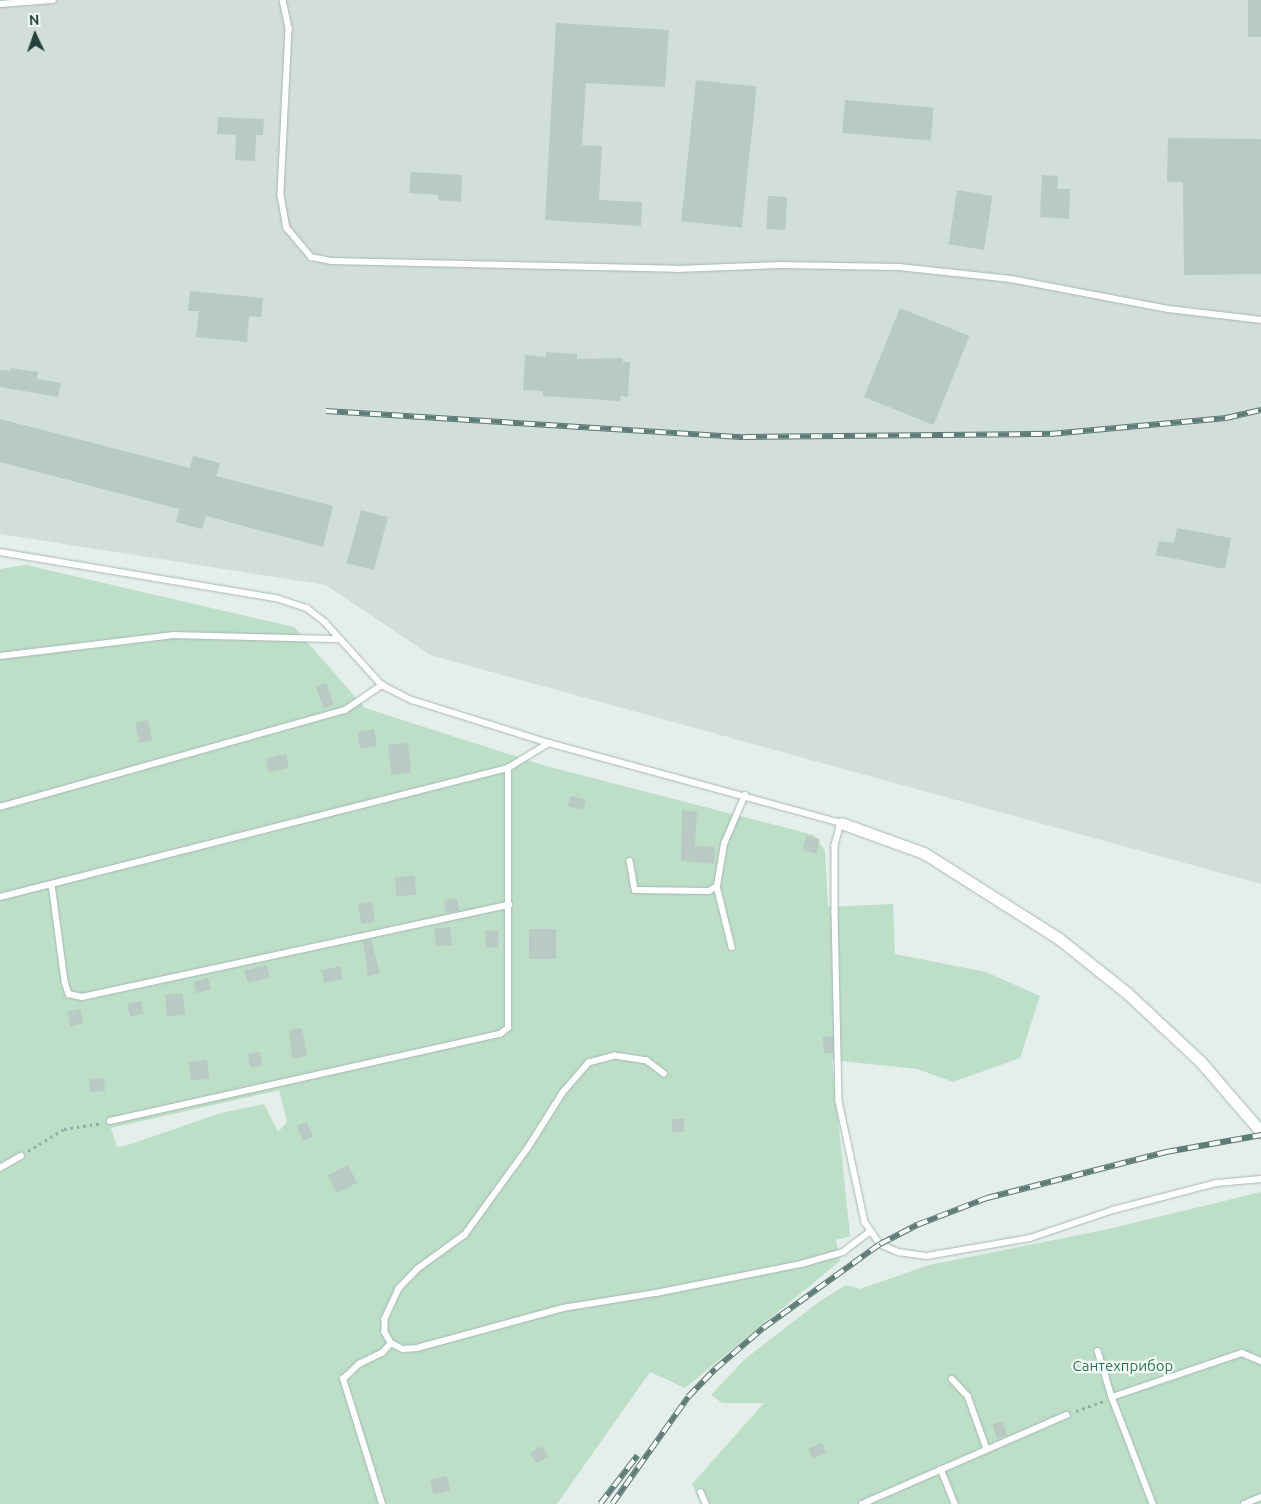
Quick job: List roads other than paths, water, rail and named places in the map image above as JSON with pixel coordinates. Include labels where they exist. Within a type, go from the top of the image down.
[{"type":"street","points":[[841,823],[924,853],[1058,938],[1127,994],[1200,1061],[1261,1132]]},
{"type":"lane","points":[[0,4],[53,0]]},
{"type":"lane","points":[[283,0],[289,29],[281,195],[287,228],[310,257],[331,261],[676,269],[780,265],[899,267],[1011,279],[1169,309],[1261,320]]},
{"type":"lane","points":[[0,552],[276,598],[307,608],[340,639],[382,685],[412,700],[549,742],[841,823],[835,845],[839,1101],[856,1191],[870,1232],[880,1244],[898,1252],[927,1256],[1030,1238],[1112,1210],[1217,1183],[1261,1179]]},
{"type":"lane","points":[[0,656],[174,635],[340,639]]},
{"type":"lane","points":[[0,807],[344,710],[382,685]]},
{"type":"lane","points":[[0,897],[508,768],[549,742]]},
{"type":"lane","points":[[110,1121],[500,1034],[508,1028],[508,768]]},
{"type":"lane","points":[[732,947],[717,886],[724,844],[745,795]]},
{"type":"lane","points":[[630,861],[635,890],[709,891],[717,886]]},
{"type":"lane","points":[[52,884],[65,982],[69,994],[82,997],[508,905]]},
{"type":"lane","points":[[664,1074],[647,1061],[615,1056],[589,1063],[563,1093],[529,1147],[465,1234],[418,1269],[400,1289],[385,1319],[386,1332],[391,1343],[403,1349],[417,1348],[562,1308],[656,1293],[808,1262],[854,1247],[870,1232]]},
{"type":"lane","points":[[0,1168],[20,1156]]},
{"type":"lane","points":[[382,1504],[343,1379],[359,1364],[382,1353],[391,1343]]},
{"type":"lane","points":[[1098,1351],[1112,1397],[1153,1504]]},
{"type":"lane","points":[[1112,1397],[1242,1353],[1261,1361]]},
{"type":"lane","points":[[952,1380],[968,1396],[987,1449]]},
{"type":"lane","points":[[862,1504],[1067,1415]]},
{"type":"lane","points":[[941,1469],[955,1504]]},
{"type":"lane","points":[[701,1492],[706,1504]]},
{"type":"lane","points":[[1244,1504],[1261,1497]]},
{"type":"railway","points":[[326,411],[745,437],[1050,434],[1226,418],[1261,410]]},
{"type":"railway","points":[[612,1504],[688,1397],[715,1369],[763,1328],[880,1244],[917,1225],[987,1198],[1166,1152],[1261,1135]]},
{"type":"railway","points":[[600,1504],[637,1456]]},
{"type":"park label","name":"Сантехприбор","points":[[1123,1366]]}]
